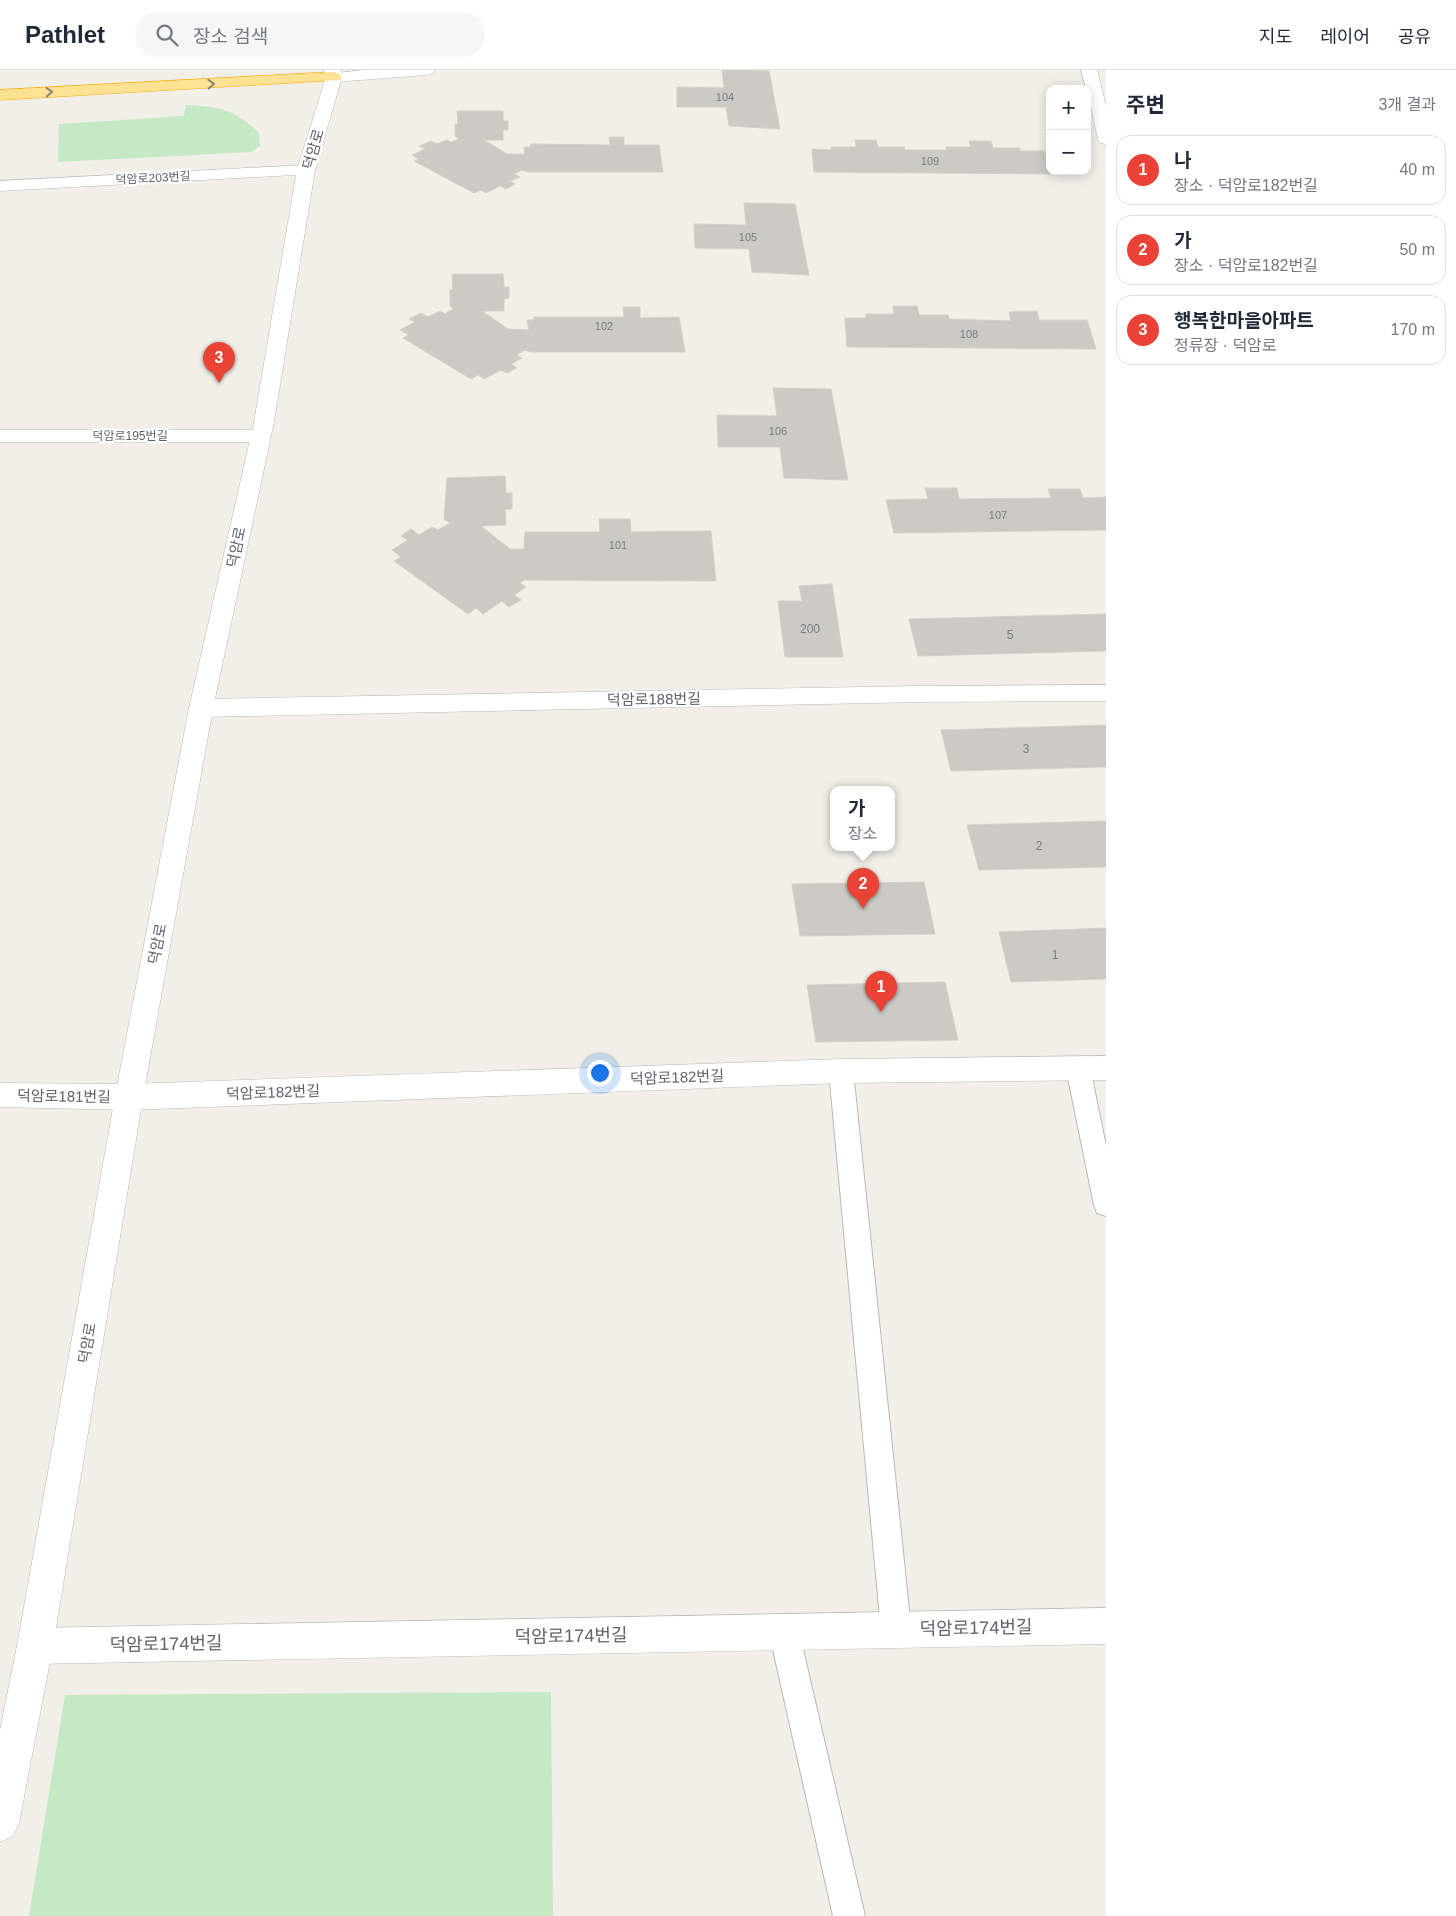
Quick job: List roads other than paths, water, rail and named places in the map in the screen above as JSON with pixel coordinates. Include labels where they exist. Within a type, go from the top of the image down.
[{"type":"highway","points":[[0,95],[333,74]]},
{"type":"street","points":[[333,74],[427,70]]},
{"type":"street","points":[[1088,70],[1106,139]]},
{"type":"street","name":"덕암로","points":[[0,1823],[36,1646],[129,1097],[201,708],[264,422],[306,170],[333,74]]},
{"type":"street","name":"덕암로203번길","points":[[0,186],[306,170]]},
{"type":"street","name":"덕암로195번길","points":[[0,436],[260,436]]},
{"type":"street","name":"덕암로188번길","points":[[201,708],[920,694],[1106,693]]},
{"type":"street","name":"덕암로182번길","points":[[129,1097],[841,1072],[1106,1068]]},
{"type":"street","name":"덕암로181번길","points":[[0,1095],[129,1097]]},
{"type":"street","name":"덕암로174번길","points":[[36,1646],[1106,1626]]},
{"type":"lane","points":[[1078,1068],[1106,1205]]},
{"type":"lane","points":[[841,1072],[896,1629]]},
{"type":"lane","points":[[784,1632],[849,1916]]},
{"type":"place","name":"행복한마을아파트","points":[[219,383]]},
{"type":"place","name":"가","points":[[863,909]]},
{"type":"place","name":"나","points":[[881,1012]]}]
